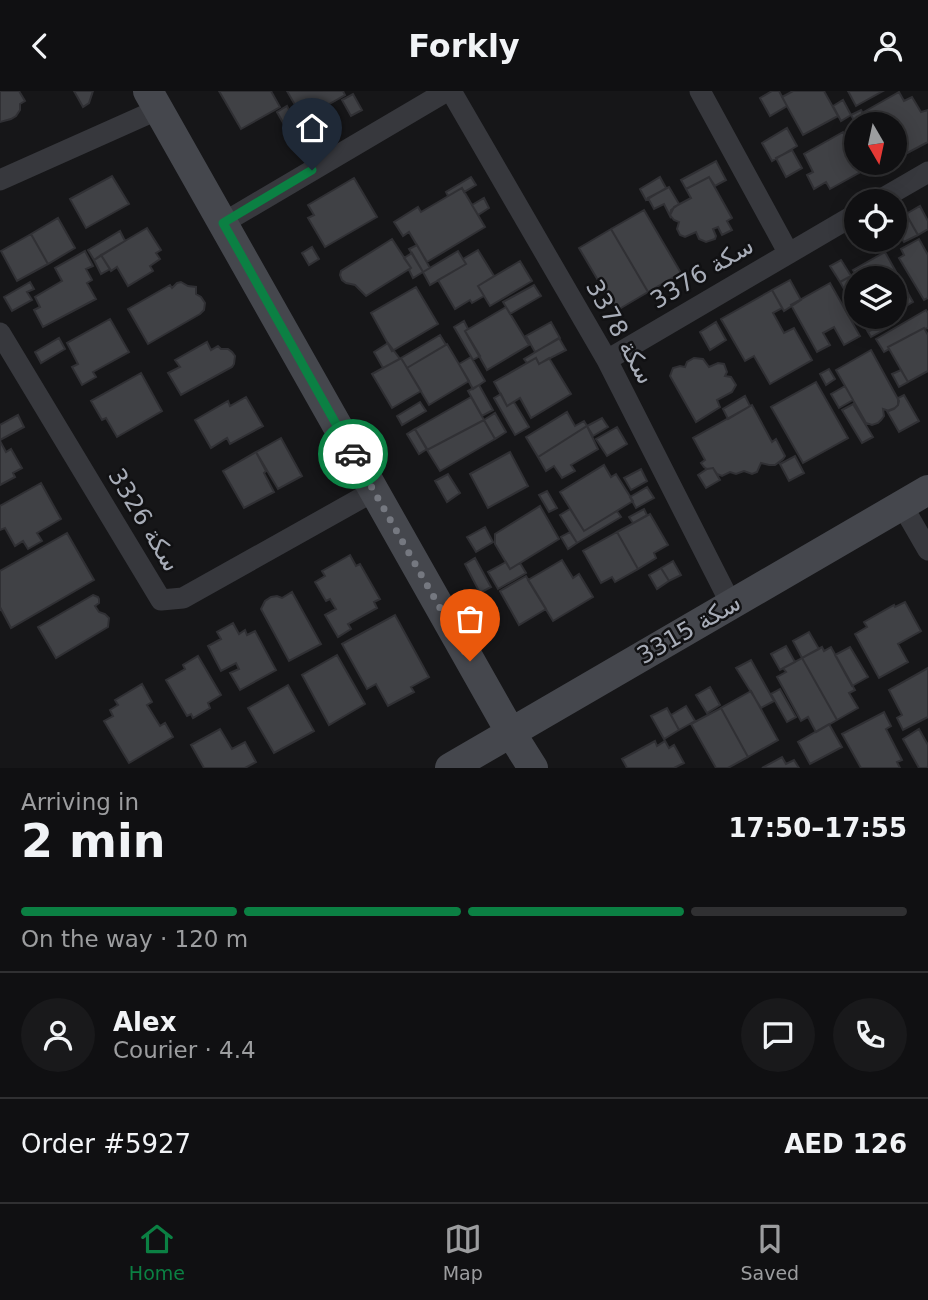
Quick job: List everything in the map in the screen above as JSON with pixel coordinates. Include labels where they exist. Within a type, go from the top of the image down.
[{"type":"street","name":"سكة 3378","points":[[223,223],[449,91],[607,360],[731,604]]},
{"type":"street","name":"سكة 3376","points":[[700,91],[788,252]]},
{"type":"street","points":[[0,180],[153,100],[533,768]]},
{"type":"street","points":[[899,189],[928,172]]},
{"type":"street","name":"سكة 3376","points":[[607,360],[844,221]]},
{"type":"street","name":"سكة 3326","points":[[0,333],[161,600],[183,598],[374,491]]},
{"type":"street","name":"سكة 3315","points":[[450,768],[928,490]]},
{"type":"street","points":[[902,505],[928,550]]},
{"type":"building","points":[[0,91],[19,91],[25,101],[20,104],[16,116],[0,122]]},
{"type":"building","points":[[74,91],[93,91],[89,103],[83,107]]},
{"type":"building","points":[[219,91],[271,91],[280,107],[241,129]]},
{"type":"building","points":[[287,91],[343,91],[345,95],[303,119]]},
{"type":"building","points":[[772,91],[779,91],[787,106],[770,116],[760,98]]},
{"type":"building","points":[[793,91],[824,91],[838,116],[803,135],[782,97]]},
{"type":"building","points":[[848,91],[883,91],[856,106]]},
{"type":"building","points":[[899,92],[904,101],[912,97],[921,112],[928,110],[928,142],[907,153],[907,112],[864,112]]},
{"type":"building","points":[[353,94],[362,110],[351,116],[342,100]]},
{"type":"building","points":[[843,100],[849,112],[844,112],[844,119],[841,121],[833,106]]},
{"type":"building","points":[[287,106],[307,141],[297,147],[277,112]]},
{"type":"building","points":[[787,128],[797,146],[772,161],[762,143]]},
{"type":"building","points":[[843,132],[844,175],[855,175],[830,189],[826,182],[814,189],[807,175],[813,172],[804,154]]},
{"type":"building","points":[[792,150],[802,168],[786,177],[776,158]]},
{"type":"building","points":[[716,161],[726,180],[715,186],[709,177],[686,189],[681,180]]},
{"type":"building","points":[[112,176],[129,204],[86,228],[70,199]]},
{"type":"building","points":[[471,177],[476,185],[464,192],[462,188],[448,196],[446,192]]},
{"type":"building","points":[[660,177],[666,188],[646,200],[640,189]]},
{"type":"building","points":[[709,177],[732,218],[727,221],[732,230],[722,235],[718,227],[713,229],[715,239],[706,242],[699,239],[696,232],[685,237],[680,235],[677,229],[679,222],[670,215],[674,207],[691,198],[686,189]]},
{"type":"building","points":[[354,178],[377,217],[325,247],[308,218],[314,215],[308,205]]},
{"type":"building","points":[[669,187],[679,204],[671,210],[670,216],[664,204],[654,209],[648,198]]},
{"type":"building","points":[[462,188],[485,227],[427,262],[409,232],[403,236],[394,222],[418,207],[421,212]]},
{"type":"building","points":[[484,198],[489,208],[478,215],[472,205]]},
{"type":"building","points":[[920,206],[928,221],[928,229],[918,235],[907,213]]},
{"type":"building","points":[[644,210],[681,273],[648,292],[611,229]]},
{"type":"building","points":[[907,216],[918,235],[907,240]]},
{"type":"building","points":[[58,218],[75,248],[48,264],[31,234]]},
{"type":"building","points":[[147,228],[161,250],[156,253],[160,259],[150,266],[153,271],[128,286],[117,267],[111,271],[101,255]]},
{"type":"building","points":[[611,229],[648,292],[616,311],[579,248]]},
{"type":"building","points":[[120,231],[125,241],[94,260],[88,250]]},
{"type":"building","points":[[31,234],[48,264],[17,281],[1,251]]},
{"type":"building","points":[[392,239],[411,268],[366,296],[355,285],[342,280],[341,271]]},
{"type":"building","points":[[919,239],[928,255],[928,298],[924,300],[907,271],[907,266],[904,266],[899,258],[904,255],[902,252],[907,252],[907,246]]},
{"type":"building","points":[[417,245],[430,268],[423,272],[409,249]]},
{"type":"building","points":[[312,247],[319,259],[309,265],[302,253]]},
{"type":"building","points":[[478,250],[494,276],[478,286],[484,296],[455,309],[438,280],[466,264],[463,259]]},
{"type":"building","points":[[85,251],[93,266],[86,269],[92,280],[87,283],[96,299],[43,327],[34,310],[40,307],[35,297],[62,281],[55,268]]},
{"type":"building","points":[[458,251],[466,264],[430,285],[423,272]]},
{"type":"building","points":[[885,252],[893,266],[860,266]]},
{"type":"building","points":[[412,253],[423,272],[413,278],[409,270],[411,268],[404,258]]},
{"type":"building","points":[[101,255],[110,269],[101,274],[94,260]]},
{"type":"building","points":[[841,260],[845,266],[844,280],[840,282],[830,266]]},
{"type":"building","points":[[520,261],[532,281],[490,306],[478,286]]},
{"type":"building","points":[[790,280],[801,300],[784,311],[772,290]]},
{"type":"building","points":[[30,282],[34,289],[27,292],[32,300],[12,311],[4,297]]},
{"type":"building","points":[[181,282],[196,287],[196,294],[205,303],[204,310],[148,344],[128,309],[170,285],[172,288]]},
{"type":"building","points":[[830,283],[844,308],[844,329],[856,329],[860,336],[844,345],[834,327],[823,333],[830,345],[817,352],[791,305]]},
{"type":"building","points":[[534,285],[541,296],[510,314],[503,302]]},
{"type":"building","points":[[416,287],[438,324],[392,351],[371,313]]},
{"type":"building","points":[[772,290],[782,308],[773,313],[784,333],[794,328],[812,360],[770,384],[754,356],[745,361],[721,319]]},
{"type":"building","points":[[907,292],[913,302],[907,305]]},
{"type":"building","points":[[506,307],[529,345],[487,370],[465,331]]},
{"type":"building","points":[[926,310],[928,313],[928,328],[888,347],[884,352],[876,339],[893,329],[907,329],[907,321]]},
{"type":"building","points":[[110,319],[129,352],[93,372],[96,377],[82,385],[72,367],[78,364],[67,343]]},
{"type":"building","points":[[464,321],[468,329],[465,331],[480,356],[473,360],[454,327]]},
{"type":"building","points":[[551,322],[560,338],[535,352],[526,336]]},
{"type":"building","points":[[716,322],[726,340],[710,350],[700,332]]},
{"type":"building","points":[[924,328],[928,335],[928,371],[908,382],[888,347]]},
{"type":"building","points":[[873,329],[885,329],[871,337],[868,332]]},
{"type":"building","points":[[440,335],[446,345],[407,368],[401,358]]},
{"type":"building","points":[[59,338],[65,349],[41,363],[35,352]]},
{"type":"building","points":[[559,338],[566,350],[539,364],[536,358],[527,363],[524,359]]},
{"type":"building","points":[[207,342],[211,350],[218,346],[232,352],[235,356],[234,364],[181,395],[168,373],[180,367],[175,360]]},
{"type":"building","points":[[388,343],[400,359],[383,368],[374,352]]},
{"type":"building","points":[[447,344],[469,381],[429,405],[407,368]]},
{"type":"building","points":[[871,350],[899,401],[894,409],[883,409],[884,416],[872,425],[866,423],[836,370]]},
{"type":"building","points":[[471,357],[485,381],[473,389],[459,364]]},
{"type":"building","points":[[401,358],[421,391],[392,408],[372,374]]},
{"type":"building","points":[[536,358],[539,364],[549,358],[571,394],[531,418],[520,398],[507,406],[494,382]]},
{"type":"building","points":[[694,358],[703,359],[709,367],[718,363],[724,364],[727,372],[725,376],[731,377],[736,385],[732,392],[717,400],[720,407],[696,422],[670,376],[673,368],[685,367],[687,362]]},
{"type":"building","points":[[829,369],[835,379],[826,385],[820,374]]},
{"type":"building","points":[[901,370],[908,382],[899,387],[892,374]]},
{"type":"building","points":[[141,373],[162,411],[117,437],[106,418],[102,420],[91,401]]},
{"type":"building","points":[[816,382],[848,438],[803,463],[771,407]]},
{"type":"building","points":[[479,385],[493,410],[482,416],[468,391]]},
{"type":"building","points":[[845,386],[853,400],[839,408],[831,394]]},
{"type":"building","points":[[501,394],[507,406],[514,402],[529,427],[515,435],[494,398]]},
{"type":"building","points":[[904,395],[919,421],[899,432],[887,411],[895,408],[898,398]]},
{"type":"building","points":[[745,396],[750,406],[728,419],[723,409]]},
{"type":"building","points":[[246,397],[263,426],[230,444],[227,438],[211,448],[195,420],[228,401],[230,406]]},
{"type":"building","points":[[471,397],[484,420],[427,450],[415,429]]},
{"type":"building","points":[[420,402],[426,411],[402,425],[397,416]]},
{"type":"building","points":[[853,404],[873,437],[862,443],[842,410]]},
{"type":"building","points":[[752,405],[772,442],[776,439],[785,456],[783,459],[775,465],[761,463],[757,472],[752,474],[744,471],[736,474],[730,472],[722,476],[713,468],[704,467],[701,463],[705,460],[693,438]]},
{"type":"building","points":[[567,412],[575,426],[584,421],[587,426],[538,457],[526,437]]},
{"type":"building","points":[[495,413],[506,432],[495,439],[484,420]]},
{"type":"building","points":[[18,415],[24,427],[0,440],[0,425]]},
{"type":"building","points":[[602,418],[608,427],[593,436],[587,426]]},
{"type":"building","points":[[484,420],[495,439],[440,471],[427,450]]},
{"type":"building","points":[[587,426],[598,449],[571,465],[575,471],[562,478],[554,466],[546,471],[538,457]]},
{"type":"building","points":[[617,427],[627,444],[607,456],[596,439]]},
{"type":"building","points":[[415,429],[427,449],[419,454],[407,434]]},
{"type":"building","points":[[281,438],[302,476],[278,489],[256,452]]},
{"type":"building","points":[[0,441],[6,452],[11,449],[22,468],[13,473],[15,477],[0,485]]},
{"type":"building","points":[[256,452],[274,492],[244,508],[223,471]]},
{"type":"building","points":[[510,452],[528,486],[488,508],[470,474]]},
{"type":"building","points":[[795,456],[804,473],[789,481],[780,464]]},
{"type":"building","points":[[604,465],[611,477],[616,474],[633,501],[584,531],[560,492]]},
{"type":"building","points":[[713,468],[720,480],[706,488],[698,475]]},
{"type":"building","points":[[641,469],[647,481],[631,490],[624,478]]},
{"type":"building","points":[[448,474],[460,493],[447,502],[435,481]]},
{"type":"building","points":[[41,483],[61,519],[37,533],[42,541],[28,549],[23,541],[15,546],[5,528],[0,530],[0,506]]},
{"type":"building","points":[[647,487],[654,498],[636,508],[630,497]]},
{"type":"building","points":[[547,491],[557,508],[549,512],[539,495]]},
{"type":"building","points":[[540,506],[559,539],[510,569],[495,544],[495,534]]},
{"type":"building","points":[[570,509],[584,531],[617,511],[621,517],[577,543],[560,515]]},
{"type":"building","points":[[644,509],[647,515],[633,523],[629,517]]},
{"type":"building","points":[[650,514],[668,545],[654,553],[656,558],[638,569],[617,532]]},
{"type":"building","points":[[485,527],[493,542],[476,552],[467,537]]},
{"type":"building","points":[[570,532],[577,543],[568,549],[561,537]]},
{"type":"building","points":[[617,532],[638,569],[615,582],[612,577],[601,583],[583,551]]},
{"type":"building","points":[[67,533],[94,580],[11,628],[0,610],[0,571]]},
{"type":"building","points":[[350,555],[356,566],[360,564],[380,599],[374,602],[377,608],[348,624],[351,629],[338,637],[325,615],[336,609],[330,599],[326,601],[315,582],[325,576],[322,571]]},
{"type":"building","points":[[475,558],[491,587],[480,593],[465,564]]},
{"type":"building","points":[[562,560],[573,578],[579,574],[593,597],[553,621],[528,580]]},
{"type":"building","points":[[673,561],[681,575],[669,581],[661,568]]},
{"type":"building","points":[[506,562],[510,569],[520,563],[526,573],[498,589],[488,572]]},
{"type":"building","points":[[661,568],[669,581],[657,589],[649,575]]},
{"type":"building","points":[[526,576],[546,609],[519,625],[500,591]]},
{"type":"building","points":[[292,592],[321,644],[289,661],[261,609],[271,597],[282,598]]},
{"type":"building","points":[[93,595],[99,599],[95,606],[99,612],[109,618],[108,627],[56,658],[38,627]]},
{"type":"building","points":[[905,602],[921,631],[898,644],[908,662],[879,678],[855,634],[867,627],[864,622],[894,605],[895,607]]},
{"type":"building","points":[[395,615],[429,677],[411,687],[414,692],[388,706],[376,684],[367,689],[342,644]]},
{"type":"building","points":[[233,623],[239,634],[245,630],[247,635],[255,631],[276,670],[240,690],[230,673],[239,669],[236,663],[221,671],[208,646],[221,639],[217,632]]},
{"type":"building","points":[[809,632],[819,649],[802,658],[793,641]]},
{"type":"building","points":[[786,646],[795,662],[780,670],[771,654]]},
{"type":"building","points":[[822,647],[824,651],[831,647],[855,690],[849,693],[858,708],[837,720],[802,658]]},
{"type":"building","points":[[850,647],[868,677],[852,686],[835,655]]},
{"type":"building","points":[[337,655],[365,704],[329,725],[302,675]]},
{"type":"building","points":[[198,656],[221,695],[208,703],[210,708],[193,718],[191,714],[187,716],[166,680],[185,669],[183,665]]},
{"type":"building","points":[[802,658],[837,720],[816,732],[808,717],[801,721],[777,677],[786,672],[783,668]]},
{"type":"building","points":[[751,660],[774,701],[761,708],[736,668]]},
{"type":"building","points":[[928,668],[928,717],[903,730],[897,718],[902,715],[889,690]]},
{"type":"building","points":[[142,684],[152,702],[147,705],[160,726],[165,723],[173,737],[129,763],[104,721],[113,716],[110,710],[118,705],[115,700]]},
{"type":"building","points":[[288,685],[314,731],[274,753],[248,708]]},
{"type":"building","points":[[710,687],[720,705],[707,713],[696,695]]},
{"type":"building","points":[[780,689],[796,717],[787,722],[771,694]]},
{"type":"building","points":[[751,691],[778,740],[748,757],[721,708]]},
{"type":"building","points":[[686,706],[695,721],[679,730],[671,715]]},
{"type":"building","points":[[667,708],[679,730],[664,739],[651,716]]},
{"type":"building","points":[[721,708],[748,757],[728,768],[716,768],[691,724]]},
{"type":"building","points":[[884,712],[891,726],[886,729],[902,760],[897,762],[900,768],[861,768],[842,734]]},
{"type":"building","points":[[829,724],[842,747],[810,764],[798,742]]},
{"type":"building","points":[[220,729],[232,749],[245,742],[256,762],[245,768],[204,768],[191,745]]},
{"type":"building","points":[[919,729],[928,745],[926,768],[919,768],[903,739]]},
{"type":"building","points":[[655,741],[657,746],[665,741],[669,748],[674,745],[684,763],[674,768],[627,768],[622,759]]},
{"type":"building","points":[[782,757],[786,764],[794,760],[799,768],[762,768]]},
{"type":"way so far","points":[[353,454],[470,661]]},
{"type":"route","points":[[312,170],[223,223],[353,454]]}]
